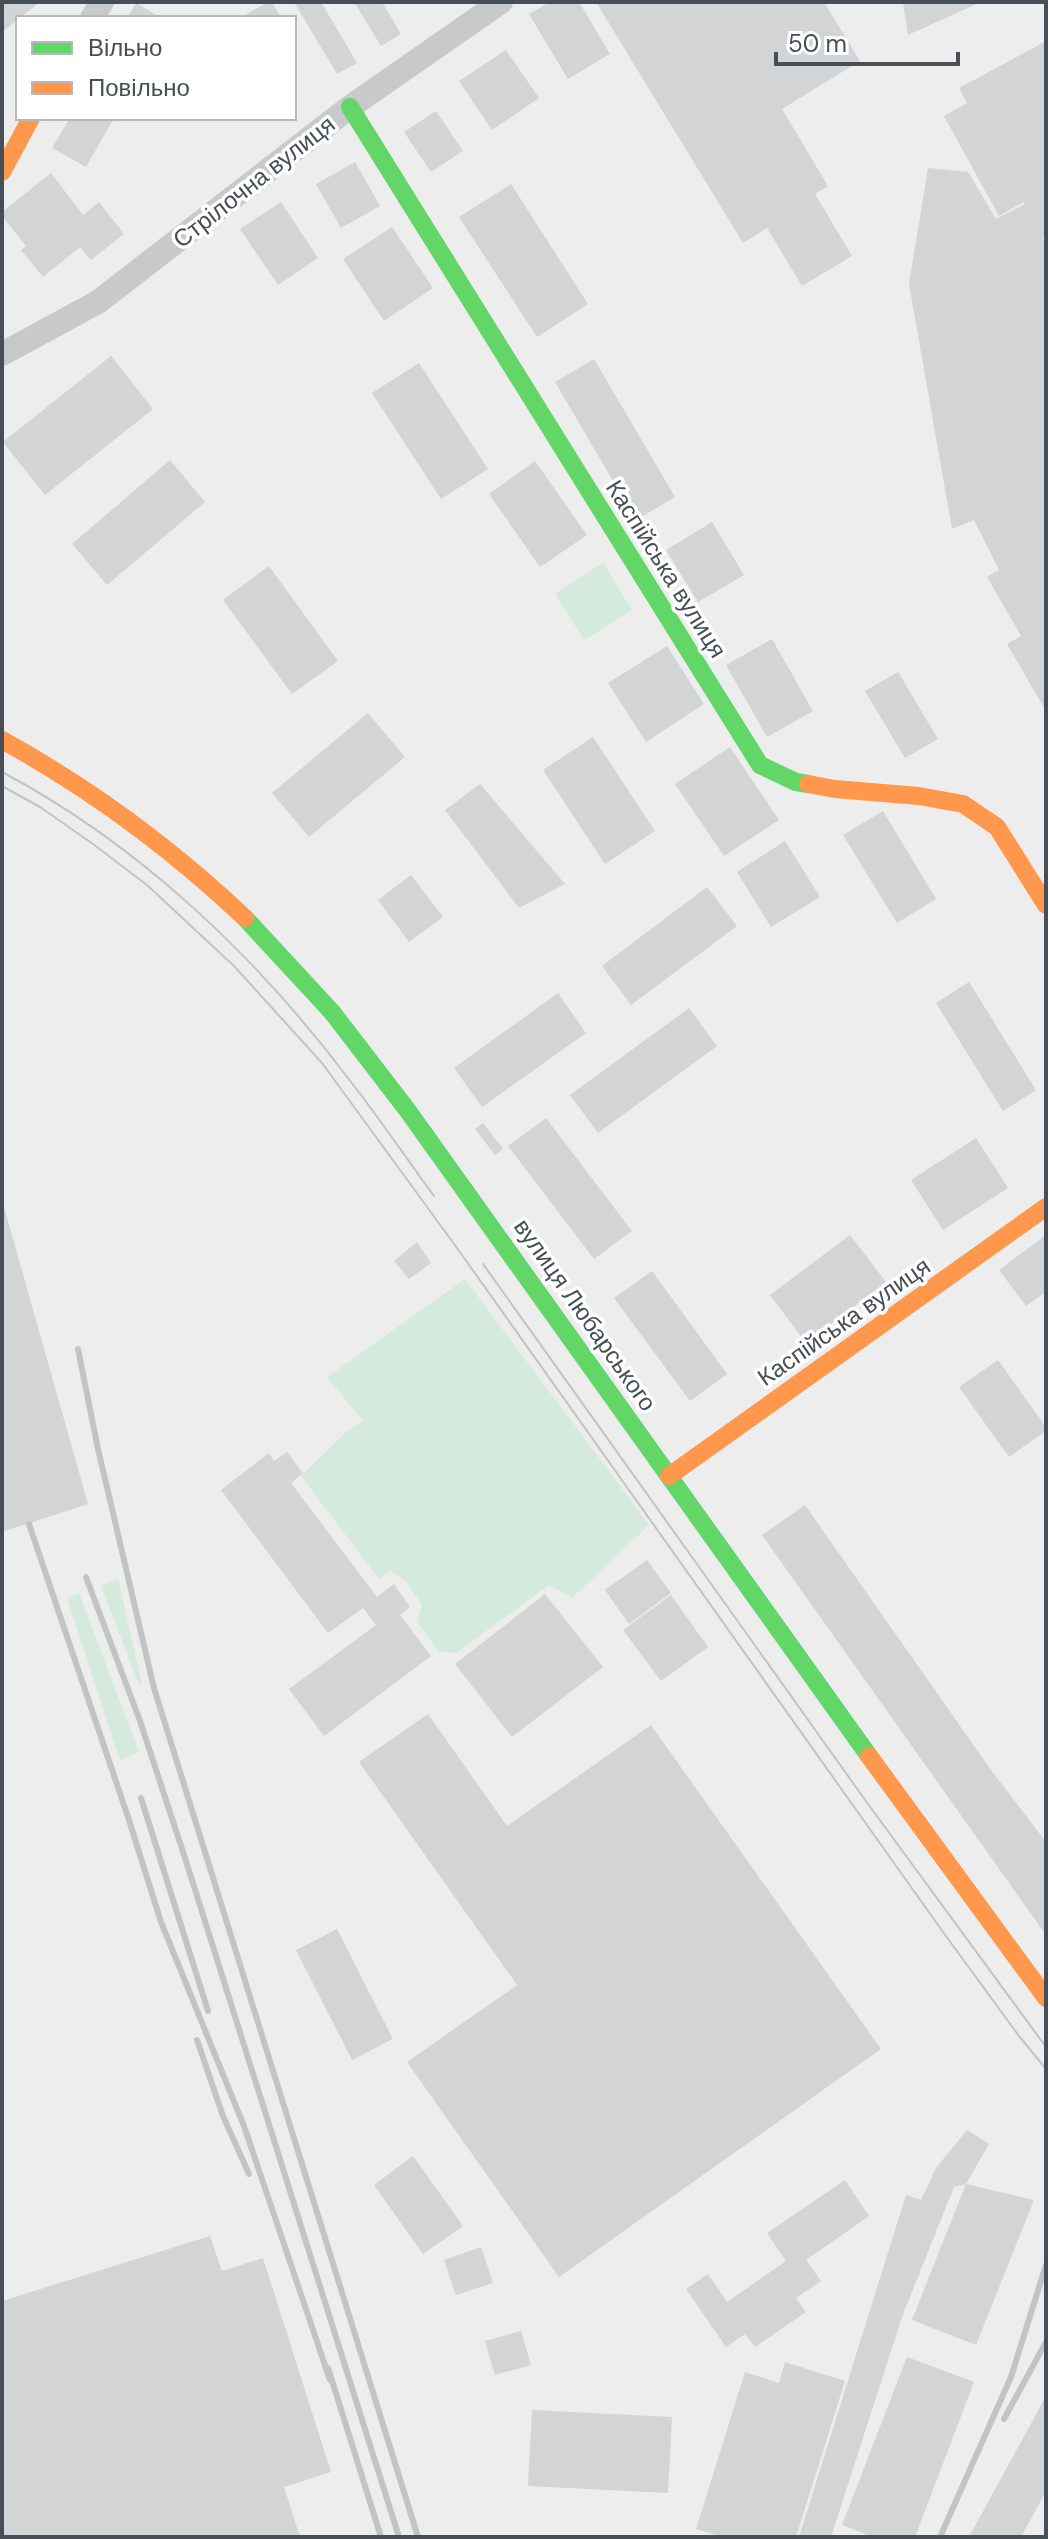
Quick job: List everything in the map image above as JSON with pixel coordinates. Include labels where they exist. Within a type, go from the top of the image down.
[{"type":"street","name":"Стрілочна вулиця","points":[[2,354],[98,302],[350,107],[501,2]]},
{"type":"street","name":"Каспійська вулиця","points":[[350,107],[760,765],[796,782],[963,804],[997,827],[1046,905]]},
{"type":"street","points":[[2,172],[30,120]]},
{"type":"street","name":"вулиця Любарського","points":[[2,740],[73,780],[157,841],[249,922],[298,975],[399,1097],[1046,1998]]},
{"type":"street","name":"Каспійська вулиця","points":[[669,1476],[1046,1207]]},
{"type":"green space","points":[[603,563],[632,610],[584,640],[555,594]]},
{"type":"green space","points":[[465,1279],[649,1525],[572,1598],[549,1585],[456,1653],[439,1651],[417,1622],[422,1605],[406,1581],[390,1571],[379,1579],[301,1476],[344,1434],[363,1421],[327,1377]]},
{"type":"green space","points":[[118,1579],[142,1684],[139,1685],[101,1585]]},
{"type":"green space","points":[[79,1593],[139,1752],[120,1760],[67,1598]]},
{"type":"building","points":[[2,2],[40,2],[22,16],[16,16],[16,21],[2,32]]},
{"type":"building","points":[[272,2],[280,16],[244,16]]},
{"type":"building","points":[[294,2],[321,2],[357,63],[337,74]]},
{"type":"building","points":[[354,2],[382,2],[401,34],[381,46]]},
{"type":"building","points":[[550,2],[579,2],[610,54],[568,79],[529,14]]},
{"type":"building","points":[[596,2],[824,2],[860,61],[782,109],[828,186],[815,194],[852,256],[802,286],[767,228],[743,243]]},
{"type":"building","points":[[903,2],[981,2],[908,35]]},
{"type":"building","points":[[136,3],[159,16],[128,16]]},
{"type":"building","points":[[1046,41],[1046,242],[1041,235],[1046,245],[1046,711],[1007,644],[1021,636],[987,577],[999,570],[974,520],[952,529],[909,284],[928,168],[968,172],[996,219],[1025,204],[999,216],[944,116],[967,103],[959,88]]},
{"type":"building","points":[[506,50],[539,98],[492,130],[459,81]]},
{"type":"building","points":[[436,111],[463,151],[431,172],[404,132]]},
{"type":"building","points":[[69,120],[113,120],[86,167],[52,148]]},
{"type":"building","points":[[355,162],[380,206],[341,228],[316,184]]},
{"type":"building","points":[[51,173],[83,215],[99,202],[124,234],[91,260],[80,247],[43,277],[21,250],[26,246],[2,212]]},
{"type":"building","points":[[511,184],[588,304],[537,337],[459,217]]},
{"type":"building","points":[[281,202],[318,258],[278,285],[240,229]]},
{"type":"building","points":[[392,227],[433,288],[384,321],[343,259]]},
{"type":"building","points":[[111,356],[153,409],[45,495],[3,442]]},
{"type":"building","points":[[594,359],[675,497],[636,520],[555,382]]},
{"type":"building","points":[[419,363],[488,469],[441,499],[372,393]]},
{"type":"building","points":[[170,460],[205,502],[107,585],[72,544]]},
{"type":"building","points":[[535,461],[587,535],[540,567],[489,494]]},
{"type":"building","points":[[712,522],[744,575],[698,602],[666,550]]},
{"type":"building","points":[[269,566],[338,661],[292,694],[223,600]]},
{"type":"building","points":[[772,639],[813,711],[767,737],[726,665]]},
{"type":"building","points":[[667,646],[704,704],[646,742],[608,683]]},
{"type":"building","points":[[898,672],[938,739],[905,758],[865,691]]},
{"type":"building","points":[[368,713],[405,757],[309,837],[272,793]]},
{"type":"building","points":[[593,737],[655,831],[605,864],[543,770]]},
{"type":"building","points":[[730,747],[779,820],[724,856],[675,784]]},
{"type":"building","points":[[480,784],[565,884],[519,908],[445,810]]},
{"type":"building","points":[[883,811],[936,899],[897,923],[843,835]]},
{"type":"building","points":[[785,841],[820,897],[771,927],[737,872]]},
{"type":"building","points":[[411,875],[443,917],[409,942],[378,900]]},
{"type":"building","points":[[707,887],[737,926],[631,1005],[602,966]]},
{"type":"building","points":[[969,982],[1036,1090],[1003,1111],[936,1003]]},
{"type":"building","points":[[558,993],[586,1033],[482,1107],[454,1068]]},
{"type":"building","points":[[689,1008],[717,1046],[598,1133],[570,1095]]},
{"type":"building","points":[[546,1118],[632,1231],[594,1259],[508,1146]]},
{"type":"building","points":[[483,1123],[503,1149],[495,1155],[475,1129]]},
{"type":"building","points":[[976,1138],[1008,1188],[943,1230],[911,1180]]},
{"type":"building","points":[[2,1200],[88,1504],[2,1532]]},
{"type":"building","points":[[850,1235],[886,1282],[806,1343],[770,1295]]},
{"type":"building","points":[[1046,1235],[1046,1292],[1026,1306],[999,1270]]},
{"type":"building","points":[[417,1242],[431,1263],[409,1279],[394,1261]]},
{"type":"building","points":[[652,1271],[727,1374],[690,1401],[614,1298]]},
{"type":"building","points":[[998,1360],[1046,1427],[1046,1431],[1009,1457],[959,1387]]},
{"type":"building","points":[[287,1452],[303,1473],[291,1483],[377,1597],[394,1584],[410,1607],[400,1615],[431,1656],[324,1736],[289,1689],[376,1625],[363,1608],[328,1633],[221,1490],[269,1453],[274,1461]]},
{"type":"building","points":[[805,1505],[991,1770],[1046,1842],[1046,1935],[762,1535]]},
{"type":"building","points":[[647,1560],[671,1593],[629,1624],[605,1590]]},
{"type":"building","points":[[545,1594],[603,1667],[512,1737],[455,1664]]},
{"type":"building","points":[[671,1595],[708,1647],[661,1681],[623,1630]]},
{"type":"building","points":[[428,1714],[507,1826],[651,1725],[881,2049],[559,2277],[407,2062],[517,1985],[359,1762]]},
{"type":"building","points":[[337,1929],[393,2039],[352,2060],[296,1950]]},
{"type":"building","points":[[967,2130],[989,2144],[966,2184],[954,2187],[902,2317],[831,2537],[799,2537],[906,2195],[921,2200],[936,2168]]},
{"type":"building","points":[[413,2156],[463,2226],[423,2254],[374,2185]]},
{"type":"building","points":[[845,2180],[869,2216],[806,2260],[821,2281],[796,2298],[806,2312],[755,2347],[745,2334],[726,2347],[686,2289],[708,2274],[727,2302],[786,2261],[767,2233]]},
{"type":"building","points":[[966,2184],[1034,2200],[976,2345],[912,2320]]},
{"type":"building","points":[[210,2236],[222,2271],[263,2258],[331,2472],[284,2487],[300,2537],[2,2537],[2,2301]]},
{"type":"building","points":[[481,2247],[493,2283],[456,2295],[444,2260]]},
{"type":"building","points":[[521,2331],[531,2365],[495,2375],[485,2341]]},
{"type":"building","points":[[907,2357],[974,2382],[915,2537],[873,2537],[842,2525]]},
{"type":"building","points":[[785,2362],[845,2381],[796,2537],[723,2537],[696,2529],[745,2372],[779,2383]]},
{"type":"building","points":[[1046,2396],[1046,2491],[1021,2537],[969,2537]]},
{"type":"building","points":[[532,2410],[672,2417],[668,2493],[528,2486]]},
{"type":"tram line","points":[[2,772],[53,801],[149,869],[236,949],[315,1036],[434,1196]]},
{"type":"tram line","points":[[2,786],[40,807],[147,885],[234,966],[322,1063],[943,1932],[1046,2069]]},
{"type":"tram line","points":[[483,1264],[868,1804],[1046,2047]]},
{"type":"railway","points":[[78,1349],[154,1688],[418,2537]]},
{"type":"railway","points":[[29,1524],[161,1922],[244,2126],[330,2380]]},
{"type":"railway","points":[[86,1577],[140,1721],[186,1861],[399,2537]]},
{"type":"railway","points":[[141,1798],[208,2011]]},
{"type":"railway","points":[[197,2040],[223,2116],[249,2174]]},
{"type":"railway","points":[[940,2537],[1011,2377],[1046,2265]]},
{"type":"railway","points":[[1004,2419],[1046,2342]]},
{"type":"railway","points":[[328,2368],[381,2537]]},
{"type":"traffic: fast","points":[[350,107],[760,765],[796,782],[808,784]]},
{"type":"traffic: fast","points":[[245,918],[332,1012],[408,1111],[869,1756]]},
{"type":"traffic: slow","points":[[2,172],[30,120]]},
{"type":"traffic: slow","points":[[2,740],[129,821],[245,918]]},
{"type":"traffic: slow","points":[[808,784],[963,804],[997,827],[1046,905]]},
{"type":"traffic: slow","points":[[669,1476],[1046,1207]]},
{"type":"traffic: slow","points":[[869,1756],[1046,1998]]}]
